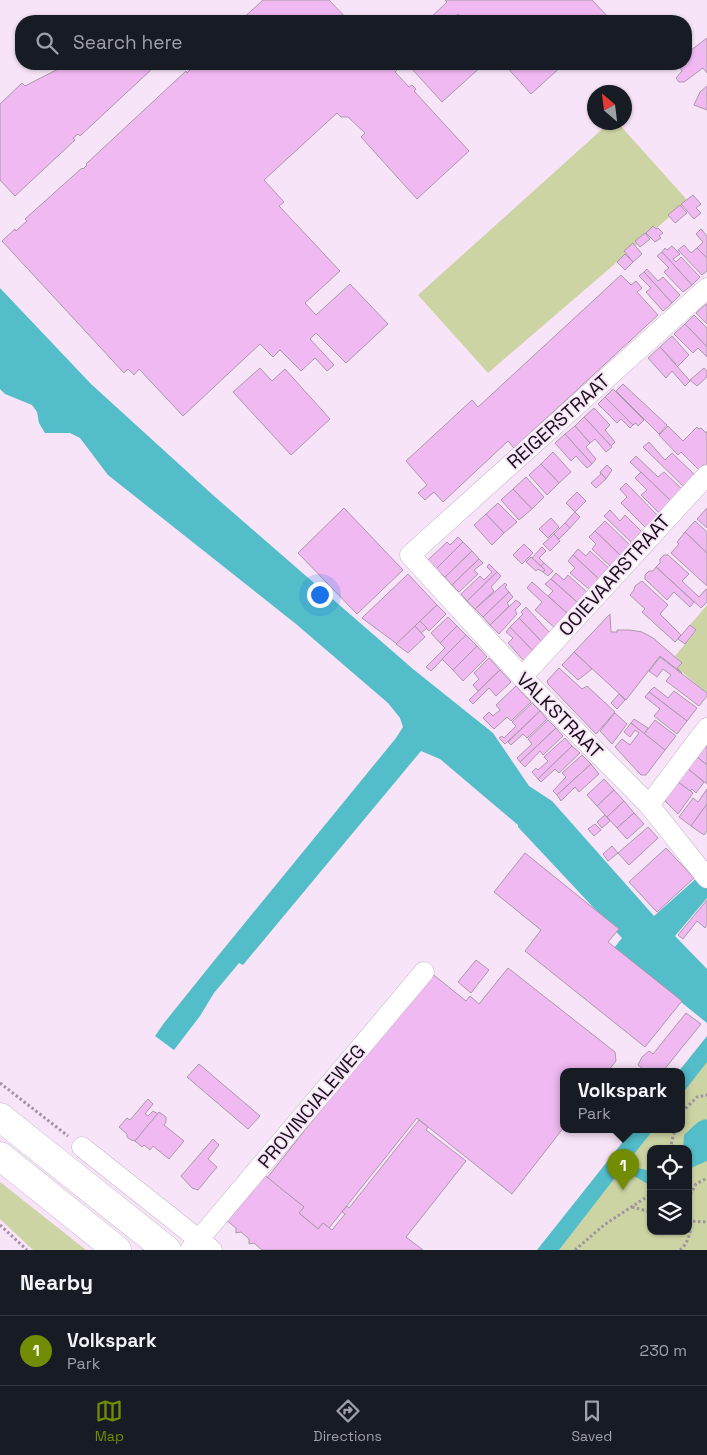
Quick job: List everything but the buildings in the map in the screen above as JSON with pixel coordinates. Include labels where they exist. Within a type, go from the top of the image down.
[{"type":"main road","points":[[0,1117],[167,1250]]},
{"type":"main road","points":[[0,1156],[117,1250]]},
{"type":"street","name":"REIGERSTRAAT","points":[[410,555],[707,288]]},
{"type":"street","name":"OOIEVAARSTRAAT","points":[[522,677],[707,474]]},
{"type":"street","name":"VALKSTRAAT","points":[[410,555],[522,677],[649,805],[703,873]]},
{"type":"street","points":[[649,805],[707,728]]},
{"type":"street","name":"PROVINCIALEWEG","points":[[82,1147],[200,1246],[424,972]]},
{"type":"path","points":[[0,1084],[82,1147]]},
{"type":"path","points":[[685,1109],[697,1097],[707,1095]]},
{"type":"path","points":[[692,1192],[696,1184],[707,1178]]},
{"type":"path","points":[[575,1250],[604,1225],[647,1198]]},
{"type":"path","points":[[632,1207],[647,1211]]},
{"type":"path","points":[[692,1221],[707,1222]]},
{"type":"path","points":[[0,1225],[27,1250]]},
{"type":"path","points":[[680,1250],[684,1247],[688,1235]]},
{"type":"green space","points":[[601,130],[624,130],[688,201],[488,373],[418,295]]},
{"type":"green space","points":[[707,605],[707,693],[677,668],[682,663],[675,656],[696,631],[690,625]]},
{"type":"green space","points":[[707,1049],[707,1250],[547,1250],[641,1133],[685,1133],[685,1077]]},
{"type":"green space","points":[[0,1182],[86,1250],[33,1250],[0,1219]]},
{"type":"water","points":[[0,288],[91,384],[214,496],[413,669],[493,733],[529,786],[552,801],[654,916],[707,871],[707,898],[675,936],[707,969],[707,1023],[614,948],[622,938],[518,825],[440,759],[421,751],[243,965],[239,963],[214,993],[200,1016],[174,1050],[155,1036],[403,727],[400,718],[388,703],[296,624],[108,475],[80,438],[70,433],[45,433],[39,423],[37,412],[32,405],[5,394],[0,389]]},
{"type":"water","points":[[707,1036],[707,1062],[685,1090],[685,1068],[681,1068]]},
{"type":"water","points":[[707,1120],[707,1161],[692,1168],[692,1145],[683,1145],[684,1135],[698,1122]]},
{"type":"water","points":[[630,1133],[651,1133],[625,1165],[647,1170],[647,1184],[634,1176],[617,1175],[559,1250],[537,1250]]},
{"type":"place","name":"Volkspark","points":[[623,1190]]}]
